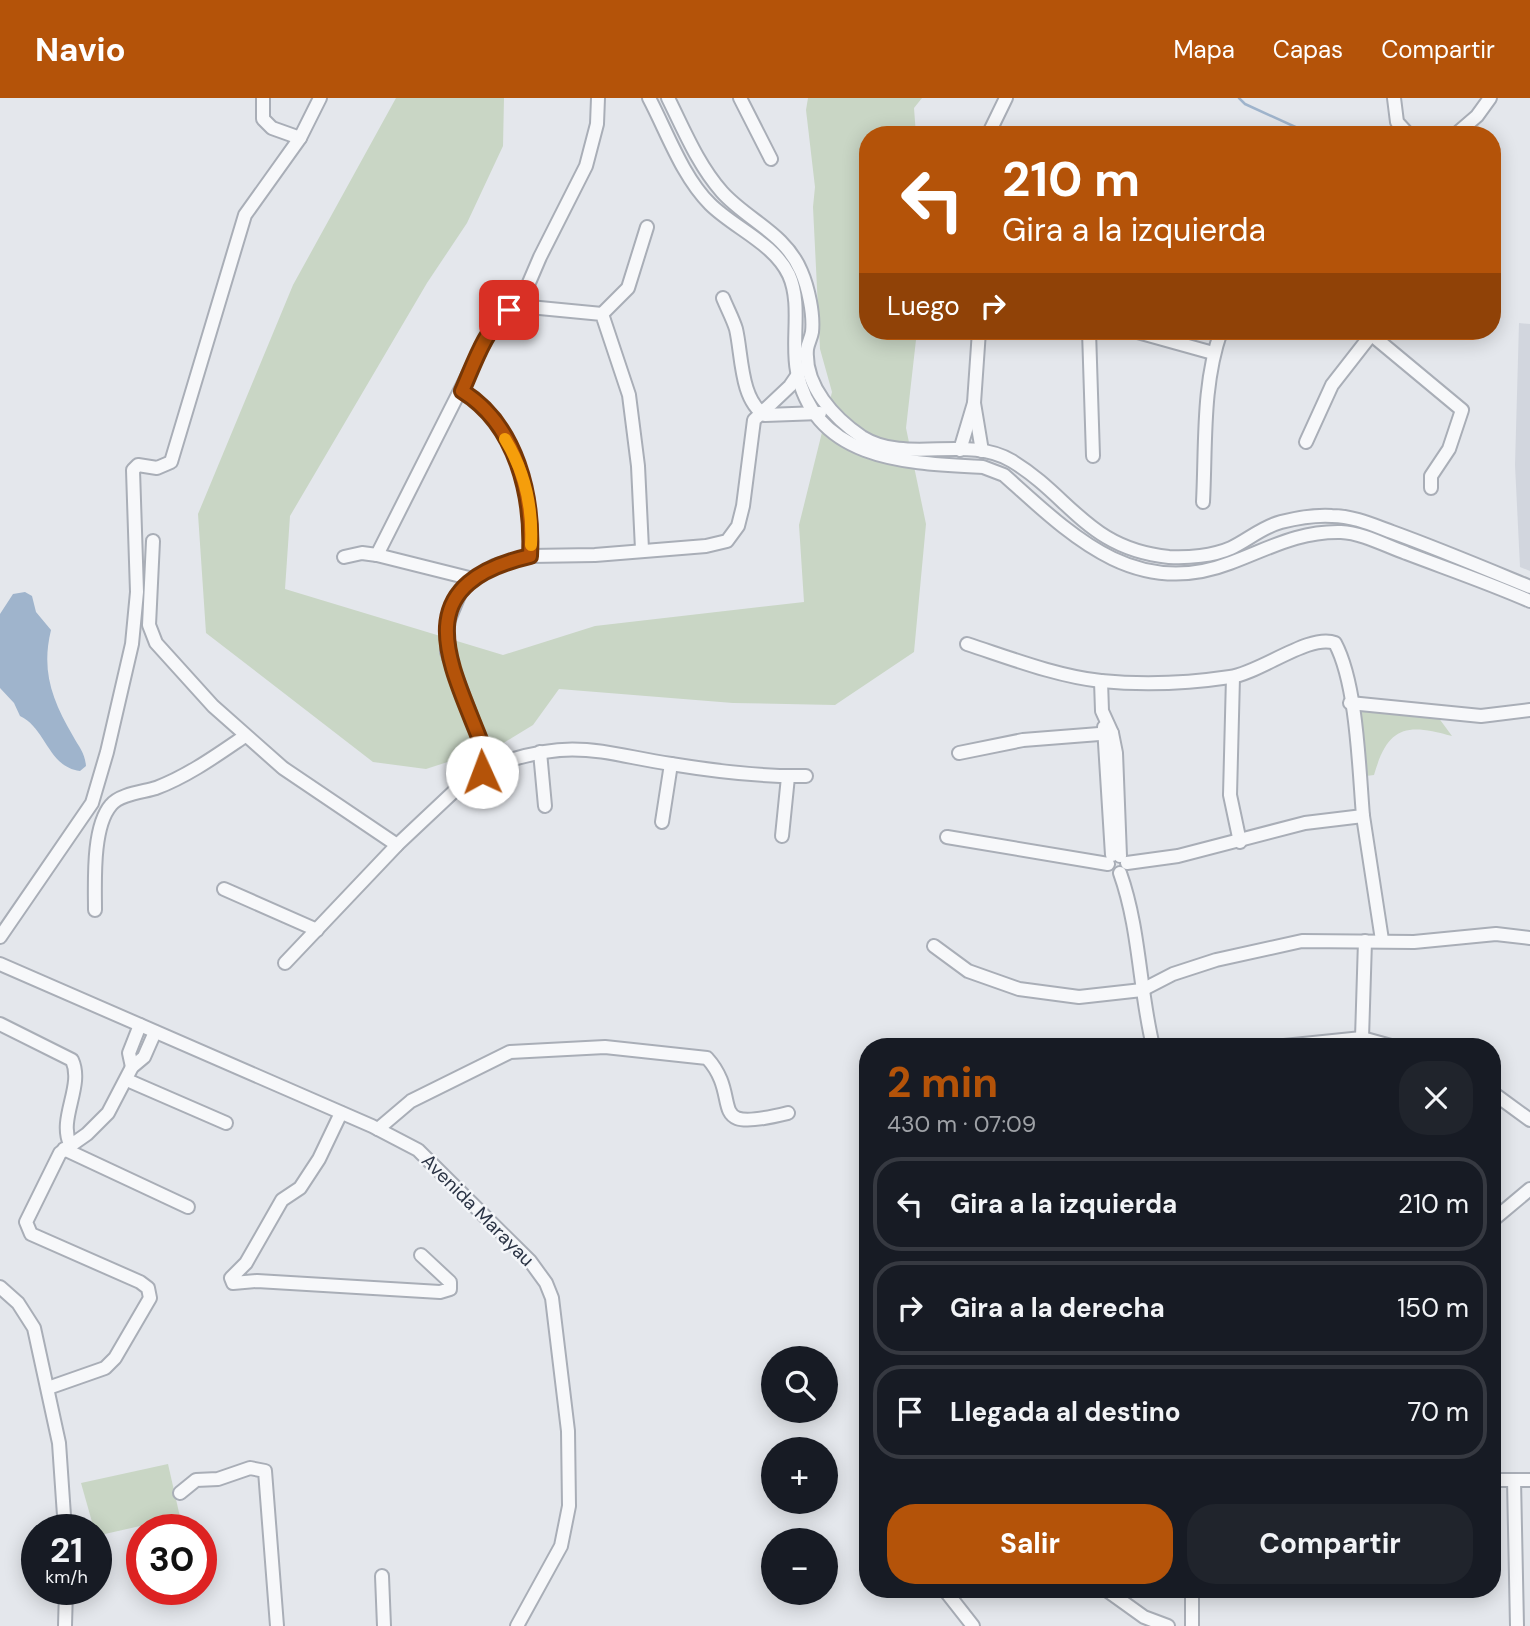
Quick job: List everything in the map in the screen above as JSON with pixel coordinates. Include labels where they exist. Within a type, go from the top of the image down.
[{"type":"street","points":[[263,98],[262,119],[272,128],[300,138]]},
{"type":"street","points":[[0,937],[92,803],[107,752],[122,696],[137,592],[133,470],[138,465],[157,468],[171,461],[245,215],[313,118],[320,98]]},
{"type":"street","points":[[377,555],[499,318],[519,306],[540,257],[586,166],[597,124],[598,98]]},
{"type":"street","points":[[649,98],[687,172],[709,203],[778,259],[789,277],[797,372],[814,414],[852,444],[875,455],[898,461],[983,467],[995,471],[1004,475],[1060,525],[1115,562],[1158,573],[1211,571],[1297,535],[1343,532],[1483,580],[1530,601]]},
{"type":"street","points":[[668,98],[710,178],[737,207],[779,239],[796,260],[807,289],[812,331],[807,349],[815,385],[831,412],[862,436],[885,446],[982,451],[1002,455],[1117,544],[1170,557],[1197,556],[1230,549],[1269,526],[1309,517],[1334,515],[1388,531],[1530,587]]},
{"type":"street","points":[[740,98],[771,159]]},
{"type":"street","points":[[992,126],[1006,98]]},
{"type":"street","points":[[1394,98],[1397,122],[1401,126]]},
{"type":"street","points":[[1465,126],[1477,116],[1490,98]]},
{"type":"street","points":[[602,314],[628,288],[647,227]]},
{"type":"street","points":[[723,298],[735,328],[748,389],[759,412],[765,415],[831,412]]},
{"type":"street","points":[[519,306],[602,314]]},
{"type":"street","points":[[602,314],[629,395],[638,466],[642,549]]},
{"type":"street","points":[[960,450],[974,403],[978,340]]},
{"type":"street","points":[[1089,340],[1093,456]]},
{"type":"street","points":[[1166,340],[1213,353]]},
{"type":"street","points":[[1203,502],[1206,407],[1213,353],[1218,340]]},
{"type":"street","points":[[1306,442],[1332,385],[1364,340]]},
{"type":"street","points":[[1377,340],[1462,410],[1449,449],[1431,476],[1431,488]]},
{"type":"street","points":[[487,758],[447,652],[447,622],[460,593],[473,579],[494,566],[530,556],[595,555],[642,549],[706,546],[727,541],[733,534],[743,506],[754,420],[759,412],[790,386],[797,372],[810,364]]},
{"type":"street","points":[[462,391],[491,416],[517,460],[532,521],[530,556]]},
{"type":"street","points":[[974,403],[982,451]]},
{"type":"street","points":[[1041,510],[1056,499]]},
{"type":"street","points":[[1060,525],[1071,511]]},
{"type":"street","points":[[1382,544],[1388,531]]},
{"type":"street","points":[[153,541],[149,625],[156,643],[245,736],[283,768],[397,845]]},
{"type":"street","points":[[344,556],[362,553],[377,555],[473,579]]},
{"type":"street","points":[[967,644],[1018,661],[1101,681],[1233,677],[1311,643],[1327,640],[1335,643],[1340,653],[1350,703],[1363,816],[1382,940]]},
{"type":"street","points":[[1233,677],[1230,795],[1241,842]]},
{"type":"street","points":[[1101,681],[1107,730],[1116,752],[1117,862],[1128,894],[1151,1038]]},
{"type":"street","points":[[1350,703],[1481,716],[1530,710]]},
{"type":"street","points":[[958,753],[1023,740],[1107,730]]},
{"type":"street","points":[[95,910],[100,835],[106,813],[114,801],[158,787],[201,765],[245,736]]},
{"type":"street","points":[[501,763],[555,748],[587,748],[671,764],[788,777],[806,776]]},
{"type":"street","points":[[540,752],[545,806]]},
{"type":"street","points":[[482,772],[488,777],[496,777],[502,771],[501,763],[495,758],[487,758]]},
{"type":"street","points":[[482,772],[482,764],[487,758]]},
{"type":"street","points":[[662,822],[671,764]]},
{"type":"street","points":[[285,963],[397,845],[464,782],[482,772]]},
{"type":"street","points":[[782,836],[788,777]]},
{"type":"street","points":[[947,837],[1117,862],[1178,856],[1241,842],[1305,823],[1363,816]]},
{"type":"street","points":[[224,889],[317,930]]},
{"type":"street","points":[[934,946],[968,971],[1019,989],[1079,997],[1142,990],[1173,974],[1216,960],[1302,941],[1414,942],[1496,934],[1530,938]]},
{"type":"street","points":[[1362,1038],[1365,941]]},
{"type":"street","name":"Avenida Marayau","points":[[0,964],[378,1129],[418,1150],[539,1270],[552,1298],[568,1431],[569,1506],[561,1546],[517,1626]]},
{"type":"street","points":[[0,1024],[72,1060],[75,1072],[67,1146],[26,1222],[30,1234],[140,1282],[148,1287],[150,1298],[115,1358],[105,1368],[48,1388]]},
{"type":"street","points":[[130,1074],[129,1053],[141,1025]]},
{"type":"street","points":[[67,1146],[87,1134],[108,1114],[130,1074],[144,1057],[155,1032]]},
{"type":"street","points":[[378,1129],[411,1101],[510,1052],[605,1047],[707,1058],[719,1071],[728,1111],[735,1118],[751,1122],[788,1113]]},
{"type":"street","points":[[130,1074],[226,1123]]},
{"type":"street","points":[[1501,1099],[1530,1120]]},
{"type":"street","points":[[341,1113],[319,1160],[300,1188],[282,1200],[246,1263],[231,1278],[233,1283],[257,1281],[440,1292],[450,1289],[450,1282],[421,1255]]},
{"type":"street","points":[[67,1146],[188,1207]]},
{"type":"street","points":[[1501,1213],[1530,1189]]},
{"type":"street","points":[[0,1287],[18,1303],[34,1328],[59,1443],[64,1514]]},
{"type":"street","points":[[180,1493],[196,1480],[218,1479],[250,1468],[265,1471],[277,1626]]},
{"type":"street","points":[[1501,1480],[1530,1480]]},
{"type":"street","points":[[1514,1480],[1517,1626]]},
{"type":"street","points":[[382,1576],[384,1626]]},
{"type":"street","points":[[951,1598],[973,1626]]},
{"type":"street","points":[[1118,1598],[1144,1617],[1168,1626]]},
{"type":"street","points":[[1192,1598],[1192,1626]]},
{"type":"street","points":[[65,1626],[66,1605]]},
{"type":"shaded area","points":[[1519,323],[1530,324],[1530,571],[1520,567],[1515,465]]},
{"type":"green space","points":[[396,98],[504,98],[503,146],[467,223],[427,283],[290,516],[285,589],[503,655],[595,626],[804,602],[799,525],[832,392],[820,349],[813,207],[815,187],[806,110],[808,98],[922,98],[914,108],[915,126],[859,126],[859,340],[916,340],[906,428],[926,524],[914,652],[835,705],[733,703],[559,689],[533,725],[500,745],[426,769],[373,762],[206,633],[198,514],[293,285]]},
{"type":"green space","points":[[1357,709],[1438,717],[1452,736],[1422,730],[1401,732],[1386,746],[1374,775],[1366,776]]},
{"type":"green space","points":[[168,1464],[179,1514],[126,1514],[126,1529],[112,1532],[112,1514],[90,1514],[81,1483]]},
{"type":"water","points":[[25,592],[32,596],[36,612],[51,630],[47,659],[50,685],[59,710],[84,757],[86,766],[80,771],[69,768],[54,755],[36,729],[20,716],[14,703],[0,688],[0,614],[13,594]]},
{"type":"waterway","points":[[1239,98],[1245,104],[1293,126]]},
{"type":"slow traffic","points":[[505,439],[517,460],[526,488],[532,521],[531,545]]},
{"type":"route","points":[[482,772],[482,764],[487,758],[455,677],[447,652],[446,633],[453,607],[460,593],[473,579],[494,566],[530,556],[532,521],[517,460],[491,416],[462,391],[484,343],[499,318],[509,310]]}]
